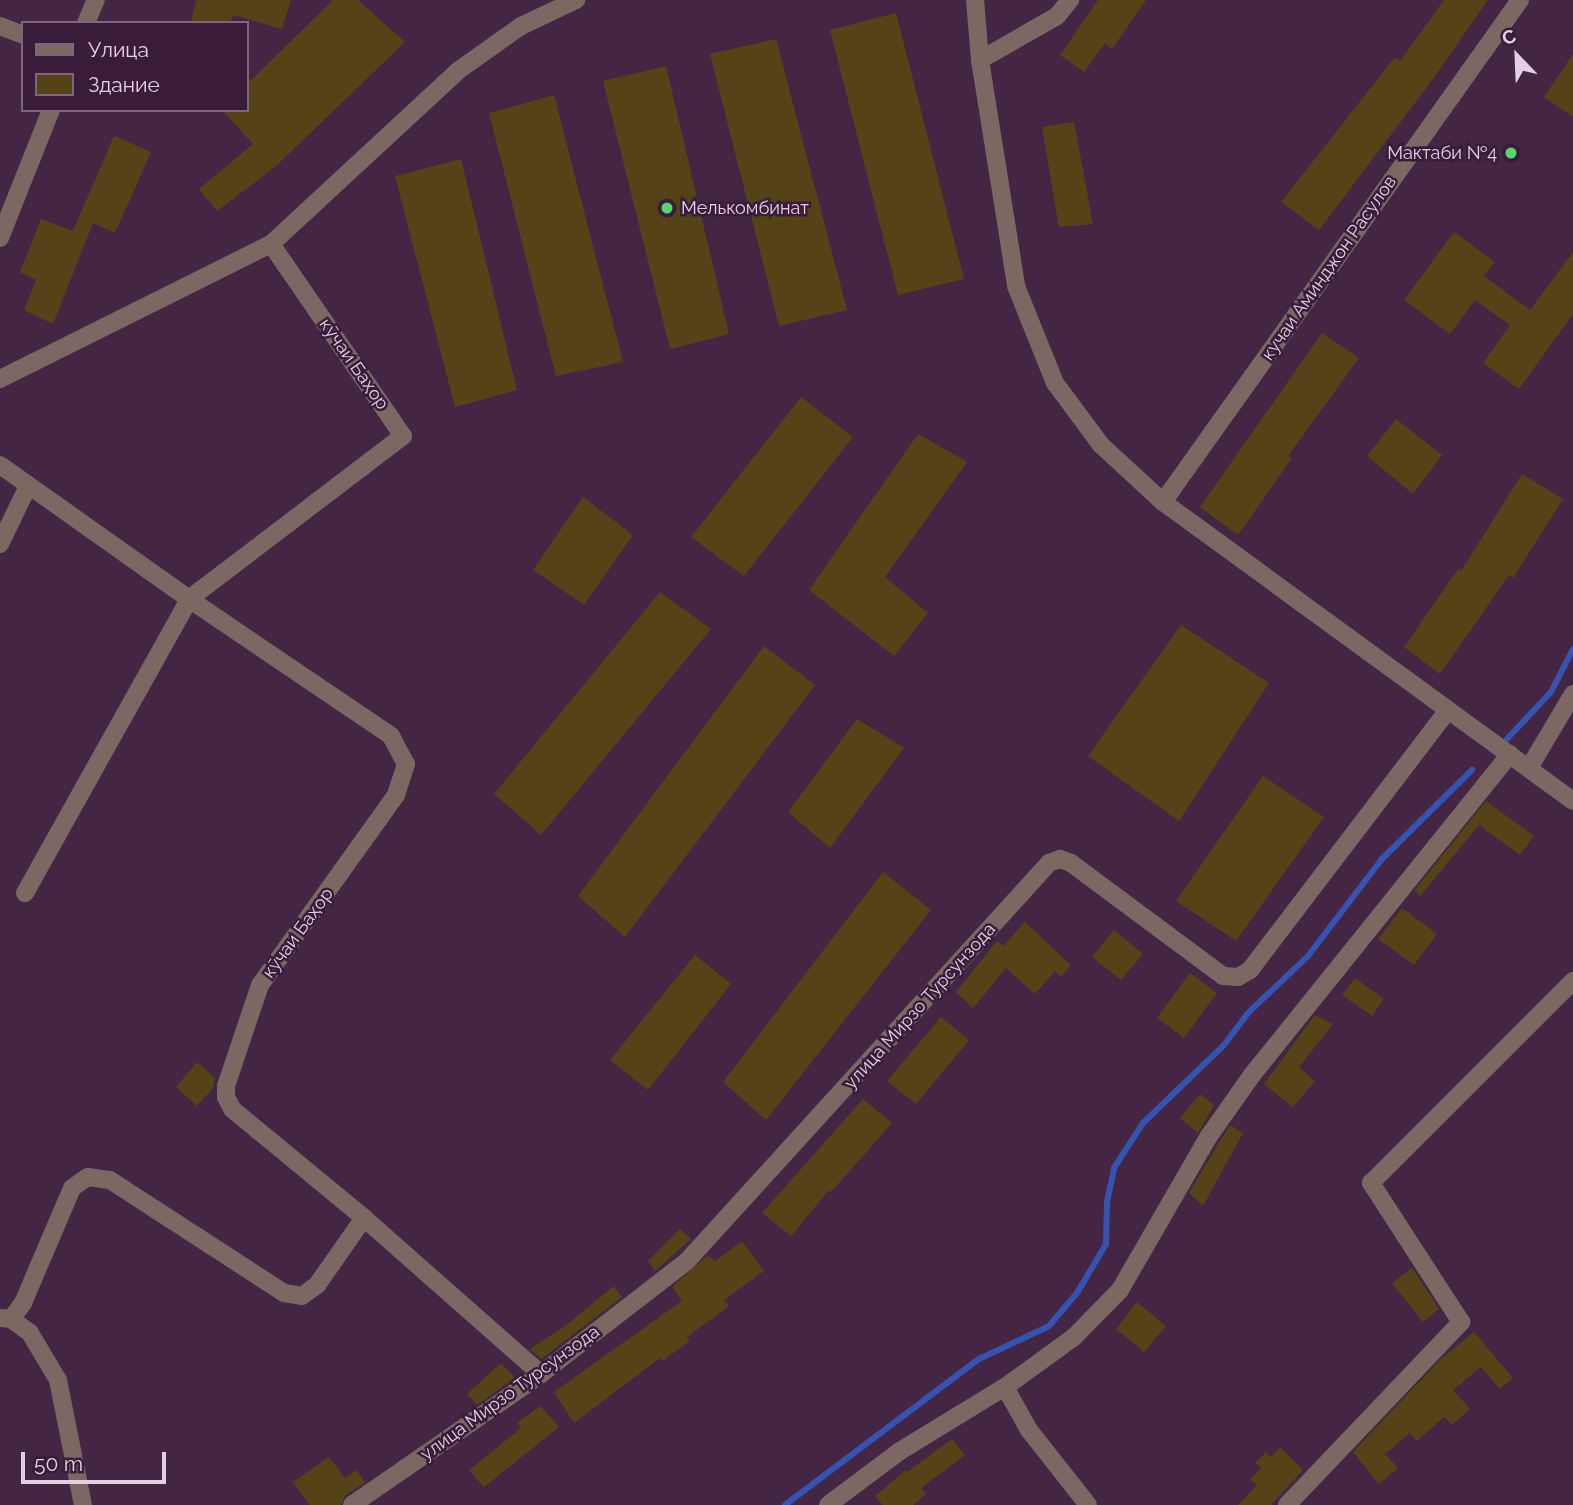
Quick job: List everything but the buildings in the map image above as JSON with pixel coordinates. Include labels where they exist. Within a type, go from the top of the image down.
[{"type":"street","points":[[87,21],[96,0]]},
{"type":"street","points":[[0,379],[271,244],[459,70],[521,26],[576,0]]},
{"type":"street","points":[[975,0],[980,60],[1016,286],[1055,383],[1101,445],[1163,502],[1573,801]]},
{"type":"street","points":[[980,60],[1057,16],[1070,0]]},
{"type":"street","name":"кучаи Аминджон Расулов","points":[[1163,502],[1520,0]]},
{"type":"street","points":[[0,26],[21,34]]},
{"type":"street","points":[[0,238],[50,112]]},
{"type":"street","name":"кӯчаи Баҳор","points":[[25,893],[189,600],[403,436],[271,244]]},
{"type":"street","name":"кӯчаи Баҳор","points":[[0,465],[189,600],[391,736],[406,764],[396,795],[260,985],[226,1086],[226,1097],[232,1109],[364,1218],[541,1374]]},
{"type":"street","points":[[0,544],[28,486]]},
{"type":"street","points":[[1529,768],[1573,694]]},
{"type":"street","name":"улица Мирзо Турсунзода","points":[[352,1505],[541,1374],[687,1261],[1049,863],[1060,859],[1072,863],[1223,976],[1238,977],[1250,970],[1447,711]]},
{"type":"street","points":[[828,1505],[900,1451],[1005,1387],[1074,1337],[1120,1290],[1209,1136],[1252,1075],[1510,754]]},
{"type":"street","points":[[1287,1505],[1461,1322],[1371,1183],[1573,981]]},
{"type":"street","points":[[83,1505],[58,1380],[30,1333],[6,1318],[23,1303],[72,1188],[88,1177],[110,1180],[284,1293],[302,1296],[317,1285],[364,1218]]},
{"type":"street","points":[[1005,1387],[1029,1430],[1088,1505]]},
{"type":"waterway","points":[[1507,739],[1551,692],[1573,649]]},
{"type":"waterway","points":[[785,1505],[979,1359],[1049,1326],[1077,1293],[1106,1244],[1107,1202],[1114,1168],[1143,1123],[1224,1045],[1247,1014],[1308,956],[1382,859],[1472,770]]},
{"type":"place","name":"Мактаби №4","points":[[1511,153]]},
{"type":"place","name":"Мелькомбинат","points":[[667,208]]}]
